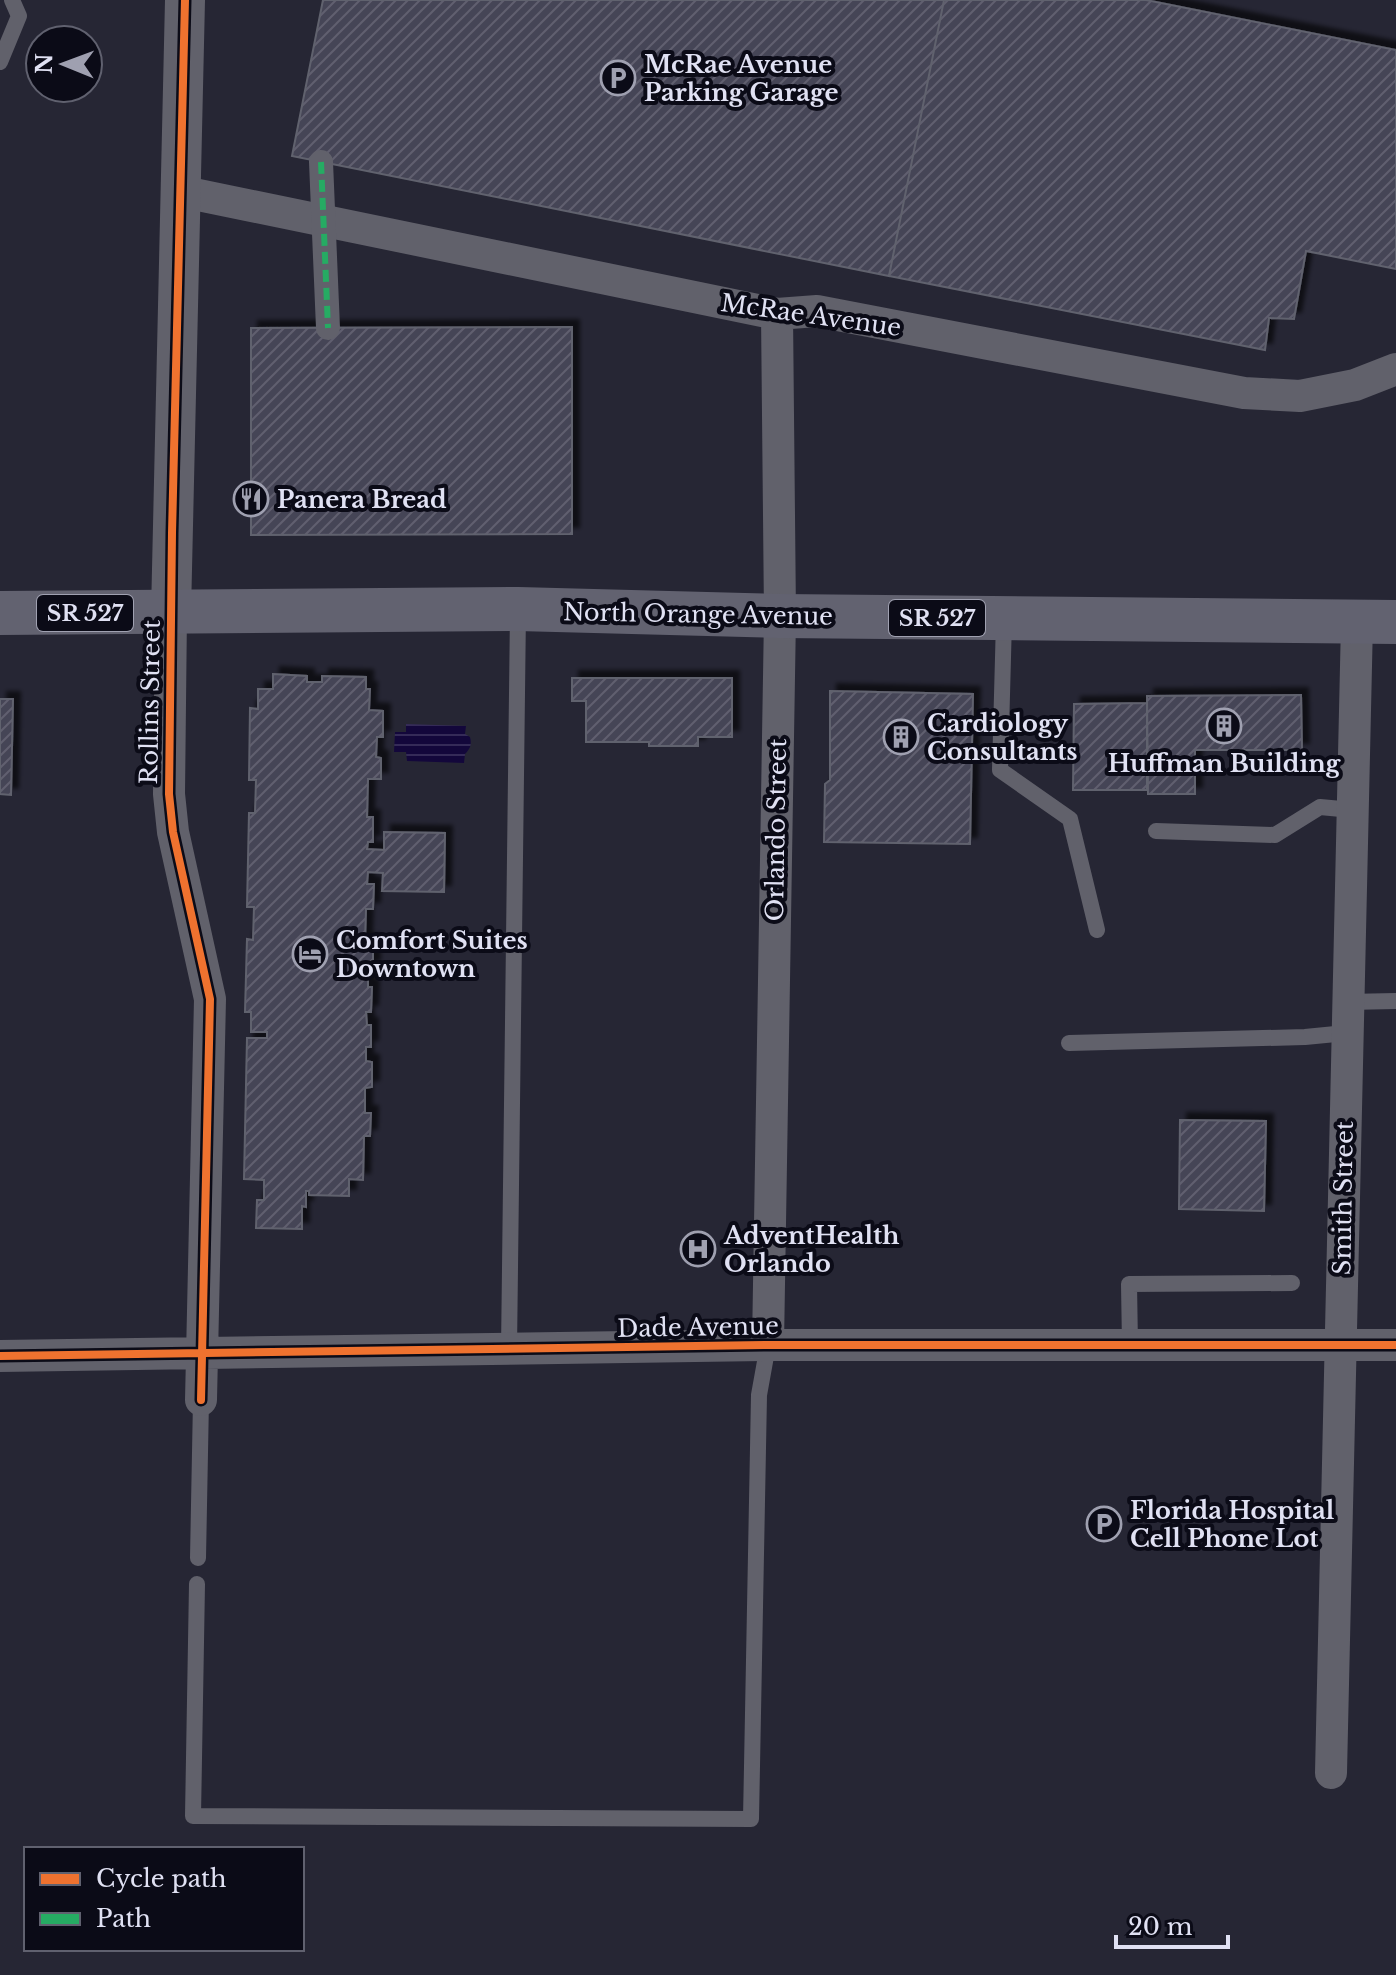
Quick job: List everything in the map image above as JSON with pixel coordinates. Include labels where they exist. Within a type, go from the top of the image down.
[{"type":"main road","name":"North Orange Avenue","points":[[0,613],[518,609],[780,616],[1376,622]]},
{"type":"street","name":"Rollins Street","points":[[185,0],[169,794],[173,832],[210,999],[201,1400]]},
{"type":"street","points":[[321,162],[328,328]]},
{"type":"street","name":"McRae Avenue","points":[[179,191],[777,314],[817,311],[1244,393],[1300,396],[1355,385],[1396,369]]},
{"type":"street","name":"Orlando Street","points":[[768,1345],[780,616],[777,314]]},
{"type":"street","name":"Smith Street","points":[[1331,1773],[1352,810],[1376,622]]},
{"type":"street","name":"Dade Avenue","points":[[0,1356],[768,1345],[1396,1345]]},
{"type":"lane","points":[[0,62],[19,16],[12,0]]},
{"type":"lane","points":[[509,1350],[518,609]]},
{"type":"lane","points":[[1004,619],[1000,770],[1070,819],[1097,930]]},
{"type":"lane","points":[[1156,831],[1275,835],[1320,807],[1352,810]]},
{"type":"lane","points":[[1069,1043],[1305,1037],[1396,1001]]},
{"type":"lane","points":[[1130,1345],[1129,1284],[1292,1283]]},
{"type":"lane","points":[[197,1584],[193,1816],[751,1819],[759,1395],[768,1345]]},
{"type":"lane","points":[[198,1558],[201,1400]]},
{"type":"shaded area","points":[[406,724],[466,726],[465,734],[471,742],[464,763],[407,761],[406,752],[394,752],[395,732],[406,732]]},
{"type":"building","name":"McRae Avenue Parking Garage","points":[[323,0],[944,0],[889,276],[292,156]]},
{"type":"building","points":[[944,0],[1146,0],[1396,50],[1396,269],[1306,251],[1294,319],[1269,318],[1265,350],[889,276]]},
{"type":"building","points":[[572,327],[572,534],[251,535],[251,328]]},
{"type":"building","name":"Comfort Suites Downtown","points":[[273,674],[307,676],[307,682],[322,682],[322,676],[366,677],[366,689],[370,689],[369,710],[383,711],[383,737],[377,737],[376,757],[381,758],[381,779],[368,779],[367,817],[373,817],[373,842],[368,842],[367,849],[384,850],[384,832],[445,833],[444,892],[382,891],[383,873],[368,872],[367,884],[374,884],[373,909],[366,909],[365,941],[373,941],[373,967],[368,967],[368,987],[372,987],[371,1012],[366,1012],[367,1025],[371,1025],[371,1047],[366,1047],[366,1061],[372,1062],[372,1087],[365,1088],[365,1113],[371,1113],[370,1136],[364,1136],[363,1180],[349,1179],[349,1196],[309,1195],[306,1191],[306,1207],[302,1206],[302,1229],[256,1228],[257,1200],[264,1200],[264,1180],[244,1179],[247,1038],[267,1038],[267,1032],[251,1032],[251,1012],[245,1012],[247,939],[253,940],[254,907],[247,907],[249,813],[255,813],[256,780],[249,780],[250,708],[258,709],[258,689],[273,689]]},
{"type":"building","points":[[572,678],[732,678],[732,737],[698,737],[698,746],[586,742],[586,701],[572,701]]},
{"type":"building","name":"Cardiology Consultants","points":[[830,691],[973,694],[970,844],[824,842],[825,784],[830,780]]},
{"type":"building","name":"Huffman Building","points":[[1301,695],[1302,750],[1195,750],[1195,794],[1148,794],[1147,696]]},
{"type":"building","points":[[0,699],[13,699],[11,795],[0,794]]},
{"type":"building","points":[[1147,703],[1147,790],[1073,790],[1074,704]]},
{"type":"building","points":[[1180,1120],[1266,1121],[1264,1211],[1179,1209]]},
{"type":"marked path","points":[[321,162],[328,328]]},
{"type":"cycle path","points":[[185,0],[169,794],[173,832],[210,999],[201,1400]]},
{"type":"cycle path","points":[[0,1356],[768,1345],[1396,1345]]},
{"type":"place","name":"McRae Avenue Parking Garage","points":[[618,78]]},
{"type":"place","name":"Panera Bread","points":[[251,499]]},
{"type":"place","name":"Huffman Building","points":[[1224,726]]},
{"type":"place","name":"Cardiology Consultants","points":[[901,737]]},
{"type":"place","name":"Comfort Suites Downtown","points":[[310,954]]},
{"type":"place","name":"AdventHealth Orlando","points":[[698,1249]]},
{"type":"place","name":"Florida Hospital Cell Phone Lot","points":[[1104,1524]]}]
